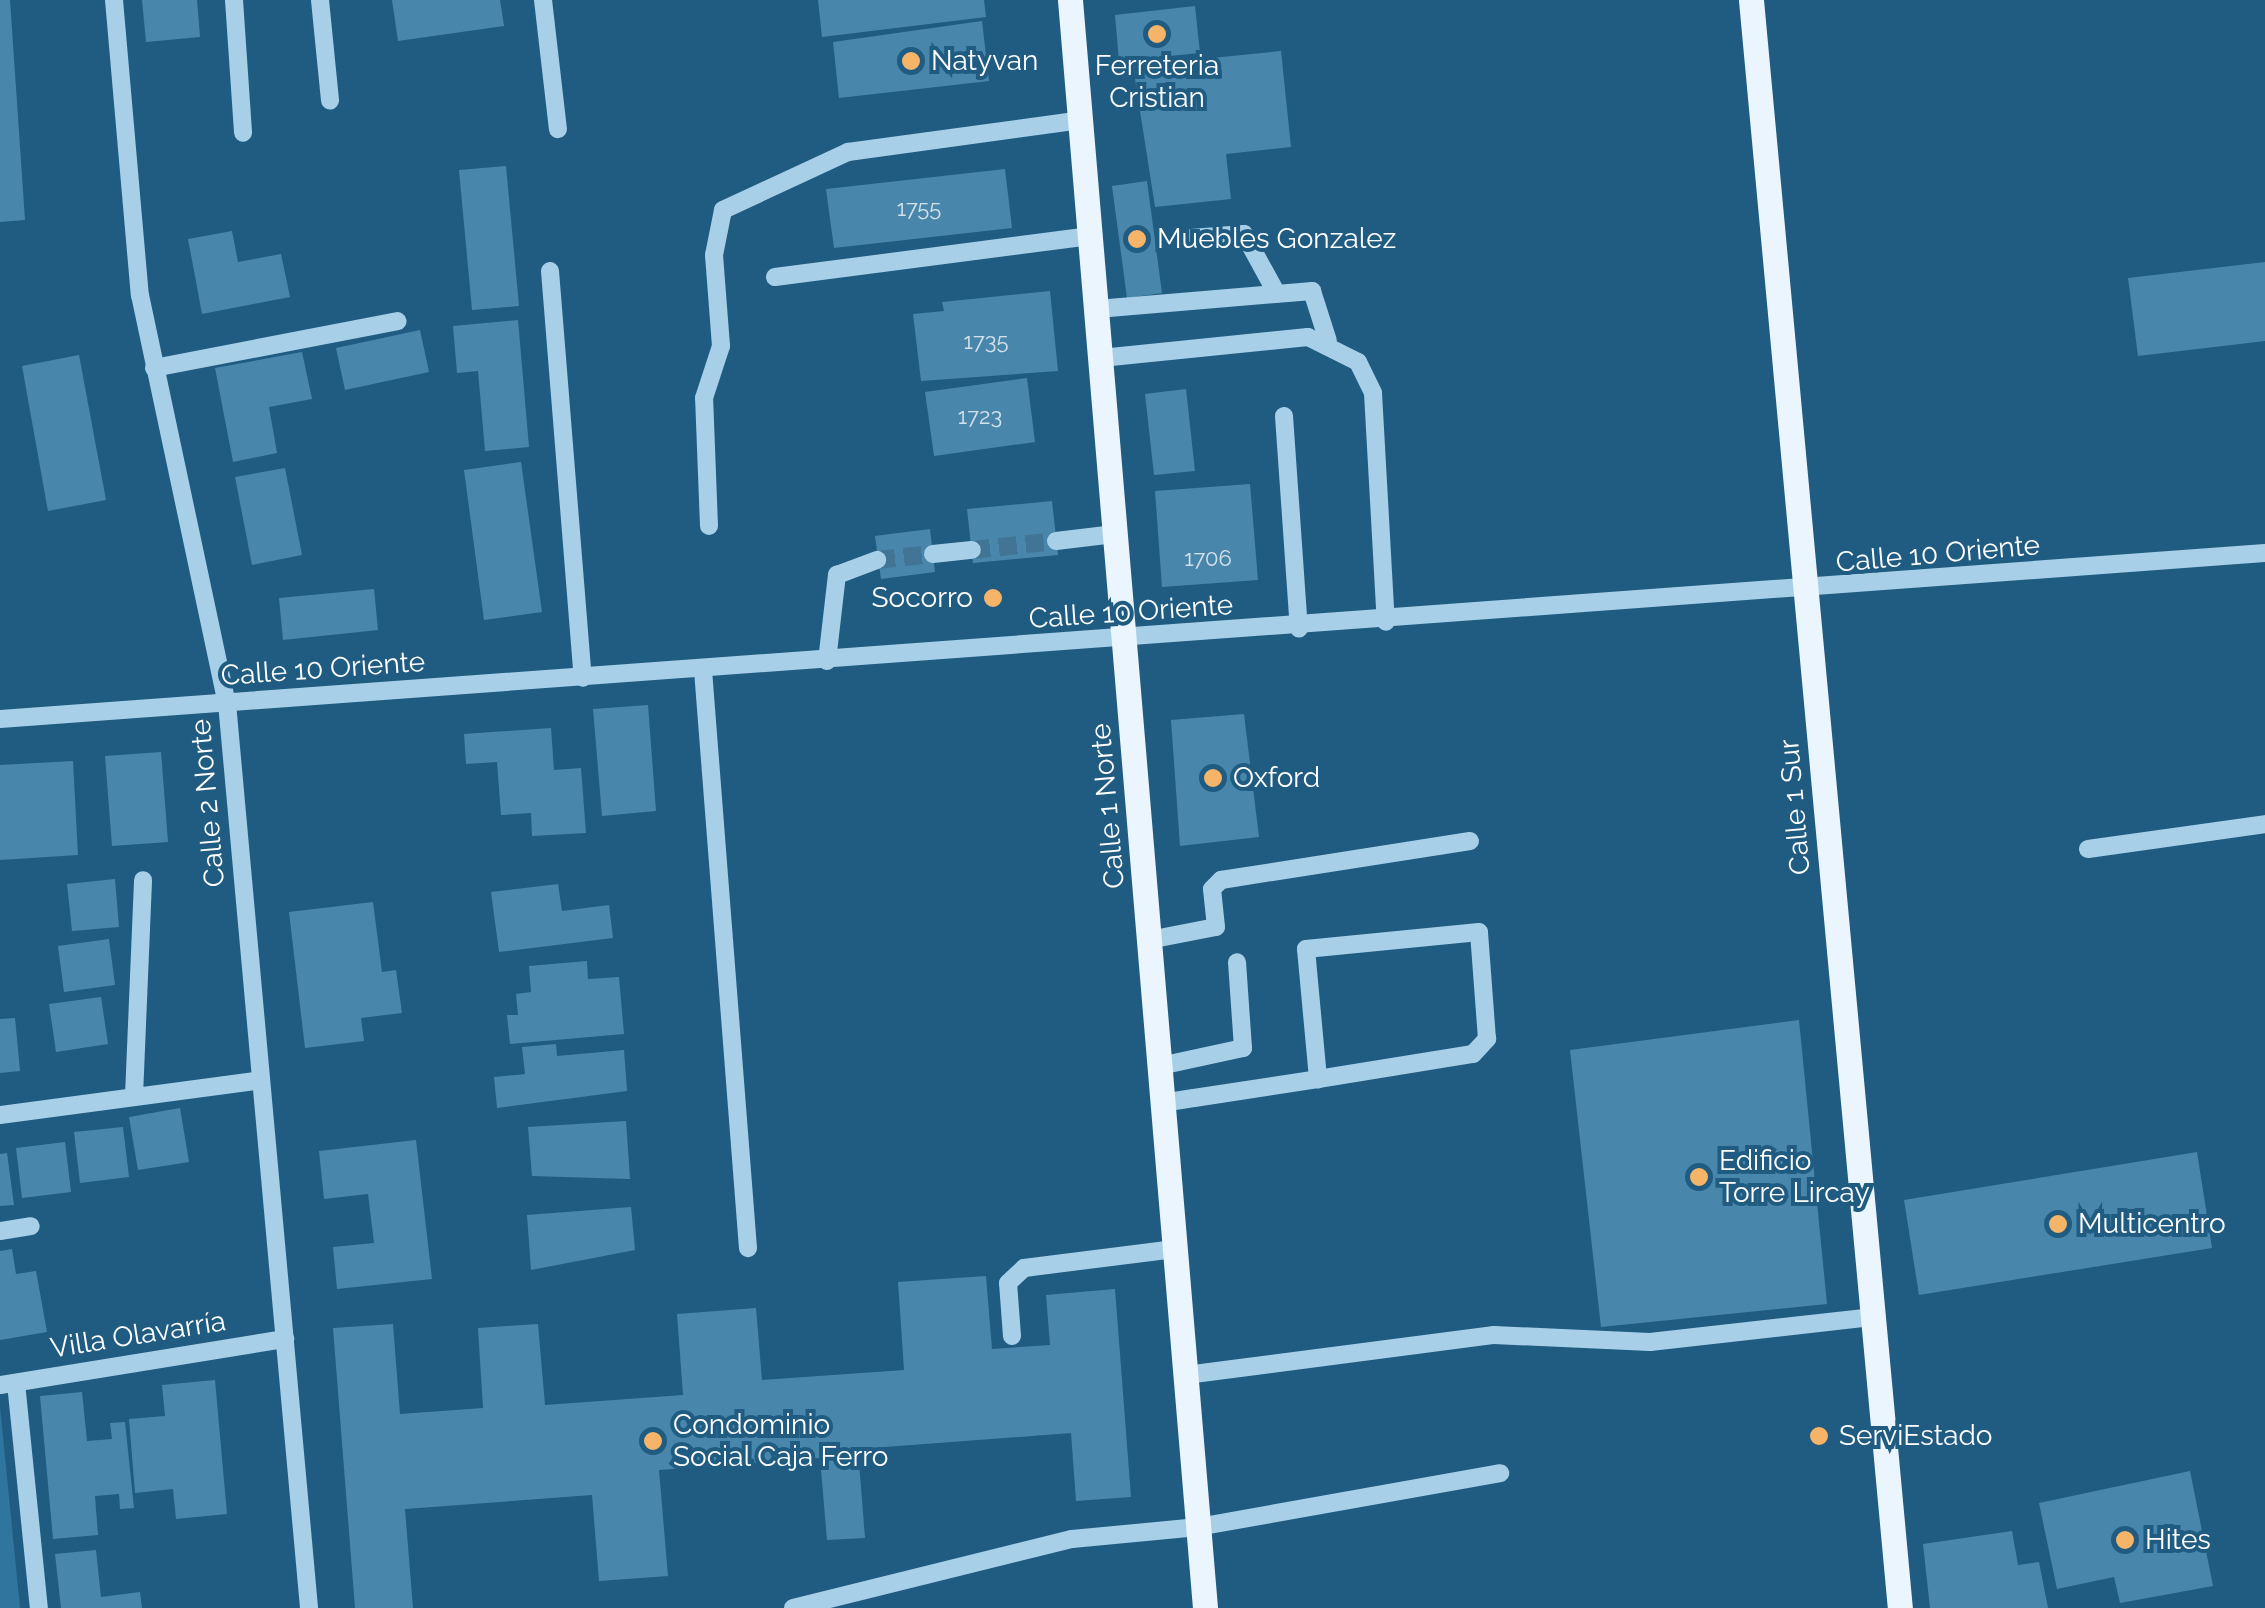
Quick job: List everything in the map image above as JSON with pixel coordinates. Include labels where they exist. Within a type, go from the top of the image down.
[{"type":"main road","name":"Calle 1 Norte","points":[[1070,0],[1205,1608]]},
{"type":"main road","name":"Calle 1 Sur","points":[[1751,0],[1900,1608]]},
{"type":"street","name":"Calle 2 Norte","points":[[114,0],[154,368],[227,703],[310,1608]]},
{"type":"street","points":[[234,0],[242,133]]},
{"type":"street","points":[[320,0],[330,101]]},
{"type":"street","points":[[543,0],[558,129]]},
{"type":"street","points":[[710,526],[704,398],[721,346],[714,255],[723,210],[848,152],[1080,120]]},
{"type":"street","points":[[1178,239],[1244,234],[1276,294]]},
{"type":"street","points":[[775,277],[1090,236]]},
{"type":"street","points":[[550,271],[583,678]]},
{"type":"street","points":[[1097,309],[1312,291],[1328,341],[1358,362],[1373,393],[1386,622]]},
{"type":"street","points":[[154,368],[397,320]]},
{"type":"street","points":[[1101,358],[1328,341]]},
{"type":"street","points":[[1284,416],[1299,628]]},
{"type":"street","points":[[1056,541],[1115,534]]},
{"type":"street","points":[[933,554],[972,550]]},
{"type":"street","name":"Calle 10 Oriente","points":[[0,719],[1806,594],[2265,553]]},
{"type":"street","points":[[827,661],[837,574],[878,560]]},
{"type":"street","points":[[702,670],[748,1248]]},
{"type":"street","points":[[2088,849],[2265,824]]},
{"type":"street","points":[[1149,940],[1216,927],[1212,888],[1221,880],[1470,840]]},
{"type":"street","points":[[134,1096],[143,880]]},
{"type":"street","points":[[1162,1103],[1318,1078],[1483,1048],[1479,932],[1306,949],[1318,1078]]},
{"type":"street","points":[[1160,1066],[1243,1048],[1236,962]]},
{"type":"street","points":[[0,1115],[261,1080]]},
{"type":"street","points":[[0,1231],[31,1226]]},
{"type":"street","points":[[1012,1336],[1008,1282],[1024,1268],[1175,1249]]},
{"type":"street","points":[[1186,1375],[1494,1335],[1650,1342],[1874,1317]]},
{"type":"street","name":"Villa Olavarría","points":[[8,1384],[285,1339]]},
{"type":"street","points":[[8,1384],[39,1608]]},
{"type":"street","points":[[793,1608],[1072,1539],[1198,1527],[1500,1473]]},
{"type":"shaded area","points":[[0,1407],[20,1608],[0,1608]]},
{"type":"building","points":[[0,0],[10,0],[25,220],[0,222]]},
{"type":"building","points":[[142,0],[197,0],[200,37],[146,42]]},
{"type":"building","points":[[392,0],[500,0],[504,26],[398,41]]},
{"type":"building","points":[[818,0],[984,0],[986,17],[822,37]]},
{"type":"building","name":"Ferreteria Cristian","points":[[1195,6],[1200,53],[1119,61],[1115,15]]},
{"type":"building","name":"Natyvan","points":[[982,21],[989,81],[839,98],[833,42]]},
{"type":"building","points":[[1281,51],[1291,147],[1226,154],[1231,199],[1155,207],[1133,66]]},
{"type":"building","points":[[506,166],[519,306],[472,310],[459,170]]},
{"type":"building","points":[[1005,169],[1012,228],[834,248],[826,189]]},
{"type":"building","name":"Muebles Gonzalez","points":[[1147,181],[1162,293],[1127,298],[1112,186]]},
{"type":"building","points":[[232,231],[238,262],[281,254],[290,297],[202,314],[188,239]]},
{"type":"building","points":[[2265,262],[2265,341],[2138,356],[2128,278]]},
{"type":"building","points":[[1050,291],[1058,371],[921,381],[913,314],[944,311],[942,302]]},
{"type":"building","points":[[518,320],[529,447],[485,451],[478,371],[457,373],[453,326]]},
{"type":"building","points":[[420,330],[429,372],[345,390],[336,348]]},
{"type":"building","points":[[302,352],[312,399],[269,407],[277,453],[233,462],[215,368]]},
{"type":"building","points":[[79,355],[106,500],[48,511],[22,366]]},
{"type":"building","points":[[1027,378],[1035,442],[934,456],[925,392]]},
{"type":"building","points":[[1186,389],[1195,471],[1154,475],[1145,394]]},
{"type":"building","points":[[521,462],[542,612],[484,620],[464,470]]},
{"type":"building","points":[[285,468],[302,555],[252,565],[235,477]]},
{"type":"building","points":[[1250,484],[1258,580],[1162,587],[1155,491]]},
{"type":"building","points":[[1052,501],[1058,555],[973,563],[967,509]]},
{"type":"building","points":[[930,529],[935,572],[881,579],[875,536]]},
{"type":"building","points":[[374,589],[378,630],[283,640],[279,598]]},
{"type":"building","points":[[648,705],[656,811],[602,816],[593,709]]},
{"type":"building","name":"Oxford","points":[[1244,714],[1259,837],[1180,846],[1171,720]]},
{"type":"building","points":[[551,728],[554,770],[581,768],[586,833],[532,836],[531,813],[501,815],[497,762],[466,764],[464,734]]},
{"type":"building","points":[[161,752],[168,842],[112,846],[105,756]]},
{"type":"building","points":[[73,761],[78,855],[0,860],[0,765]]},
{"type":"building","points":[[115,879],[119,927],[72,931],[67,884]]},
{"type":"building","points":[[558,884],[562,911],[609,905],[613,938],[499,952],[491,892]]},
{"type":"building","points":[[373,902],[382,972],[396,970],[402,1013],[361,1018],[364,1041],[305,1048],[289,912]]},
{"type":"building","points":[[109,939],[115,985],[64,992],[58,946]]},
{"type":"building","points":[[587,961],[588,979],[619,977],[624,1034],[510,1044],[507,1015],[518,1015],[516,994],[531,992],[529,966]]},
{"type":"building","points":[[101,997],[108,1044],[56,1052],[49,1004]]},
{"type":"building","points":[[15,1018],[20,1071],[0,1073],[0,1019]]},
{"type":"building","name":"Edificio Torre Lircay","points":[[1799,1020],[1827,1304],[1601,1327],[1570,1050]]},
{"type":"building","points":[[556,1044],[557,1056],[624,1050],[627,1091],[497,1108],[494,1077],[525,1074],[522,1047]]},
{"type":"building","points":[[180,1108],[189,1162],[138,1170],[129,1117]]},
{"type":"building","points":[[626,1121],[630,1179],[532,1176],[528,1127]]},
{"type":"building","points":[[123,1127],[129,1177],[80,1183],[74,1132]]},
{"type":"building","points":[[416,1140],[432,1279],[337,1289],[333,1247],[374,1243],[368,1194],[324,1199],[319,1151]]},
{"type":"building","points":[[65,1142],[71,1192],[22,1198],[16,1148]]},
{"type":"building","name":"Multicentro","points":[[2197,1152],[2212,1248],[1919,1295],[1904,1200]]},
{"type":"building","points":[[7,1153],[14,1205],[0,1206],[0,1154]]},
{"type":"building","points":[[631,1207],[635,1250],[531,1270],[527,1215]]},
{"type":"building","points":[[12,1249],[16,1274],[36,1271],[47,1332],[0,1340],[0,1251]]},
{"type":"building","name":"Condominio Social Caja Ferro","points":[[986,1276],[992,1349],[1050,1345],[1046,1295],[1115,1289],[1131,1497],[1076,1501],[1071,1433],[858,1449],[865,1538],[827,1540],[820,1458],[659,1470],[668,1576],[599,1581],[592,1495],[405,1509],[413,1608],[355,1608],[333,1328],[393,1324],[400,1414],[483,1408],[478,1328],[538,1324],[545,1405],[683,1395],[677,1314],[756,1308],[762,1380],[904,1370],[898,1282]]},
{"type":"building","points":[[215,1380],[227,1514],[176,1519],[173,1489],[135,1493],[129,1419],[165,1416],[162,1385]]},
{"type":"building","points":[[82,1392],[87,1441],[112,1439],[110,1423],[125,1422],[134,1508],[120,1509],[119,1494],[95,1496],[98,1535],[53,1539],[40,1396]]},
{"type":"building","name":"Hites","points":[[2190,1471],[2213,1586],[2120,1603],[2114,1577],[2057,1589],[2039,1503]]},
{"type":"building","points":[[2012,1531],[2018,1565],[2039,1562],[2048,1608],[1930,1608],[1923,1544]]},
{"type":"building","points":[[96,1550],[101,1597],[140,1592],[142,1608],[61,1608],[55,1554]]},
{"type":"tunnel","points":[[972,550],[1056,541]]},
{"type":"tunnel","points":[[877,560],[933,554]]},
{"type":"place","name":"Ferreteria Cristian","points":[[1157,34]]},
{"type":"place","name":"Natyvan","points":[[911,61]]},
{"type":"place","name":"Muebles Gonzalez","points":[[1137,239]]},
{"type":"place","name":"Socorro","points":[[993,598]]},
{"type":"place","name":"Oxford","points":[[1213,778]]},
{"type":"place","name":"Edificio Torre Lircay","points":[[1699,1177]]},
{"type":"place","name":"Multicentro","points":[[2058,1224]]},
{"type":"place","name":"ServiEstado","points":[[1819,1436]]},
{"type":"place","name":"Condominio Social Caja Ferro","points":[[653,1441]]},
{"type":"place","name":"Hites","points":[[2125,1540]]}]
